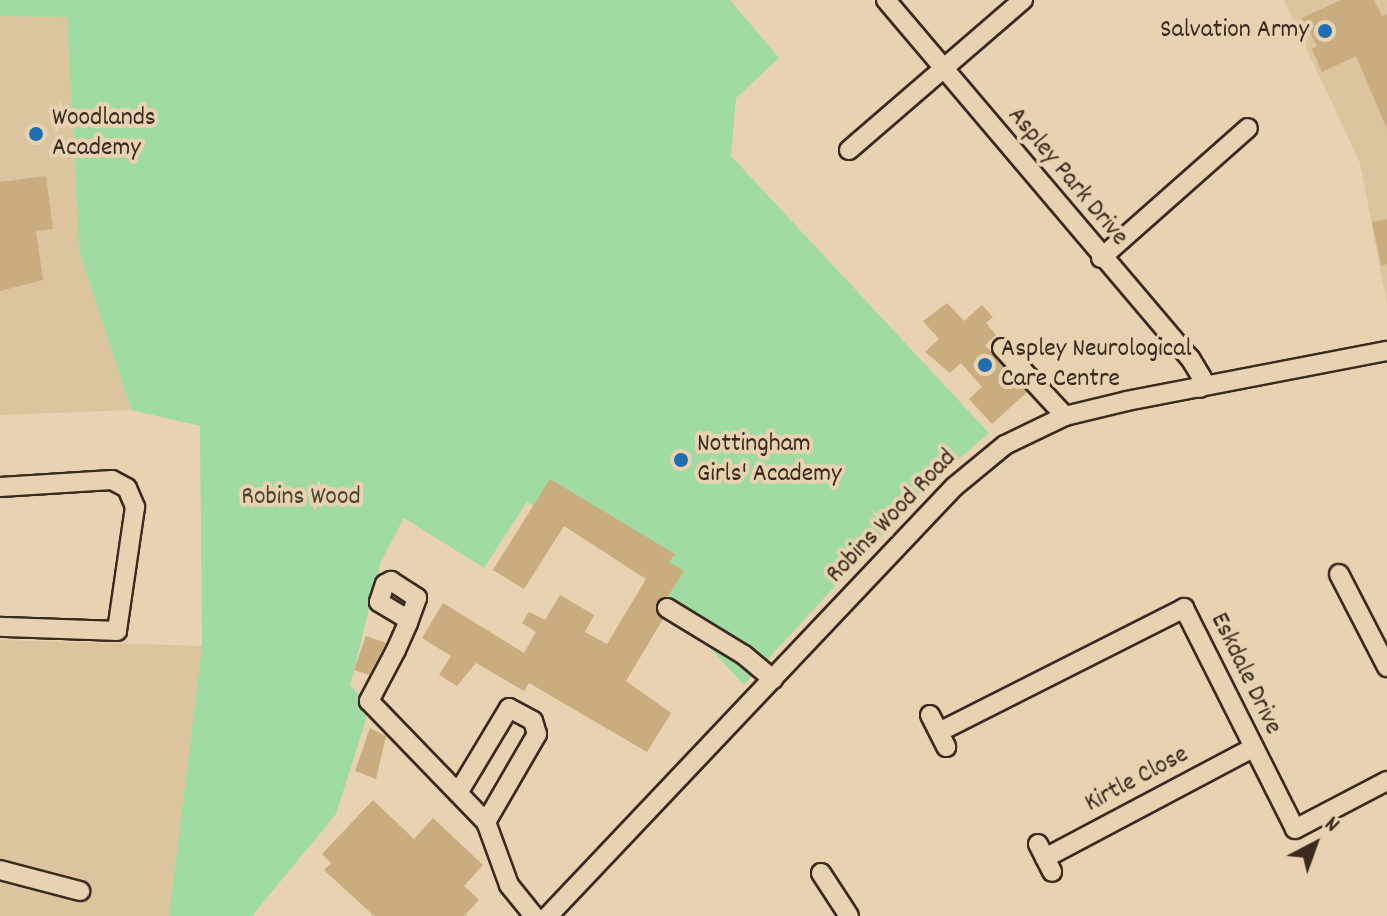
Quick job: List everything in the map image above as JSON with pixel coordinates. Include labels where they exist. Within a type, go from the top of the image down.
[{"type":"street","name":"Aspley Park Drive","points":[[886,0],[1101,258],[1190,358],[1202,378],[1200,388]]},
{"type":"street","points":[[849,150],[1023,0]]},
{"type":"street","points":[[1101,258],[1248,128]]},
{"type":"street","points":[[1002,348],[1065,416]]},
{"type":"street","name":"Robins Wood Road","points":[[555,914],[971,469],[1019,437],[1065,416],[1387,351]]},
{"type":"street","points":[[0,487],[112,480],[127,488],[135,507],[121,627],[108,633],[0,627]]},
{"type":"street","points":[[1339,574],[1387,667]]},
{"type":"street","points":[[667,608],[744,655],[773,679]]},
{"type":"street","name":"Eskdale Drive","points":[[930,715],[943,739],[1184,608],[1295,829],[1387,781]]},
{"type":"street","points":[[409,620],[369,701],[486,822],[509,885],[534,916]]},
{"type":"street","points":[[458,793],[509,708],[533,721],[537,734],[486,822]]},
{"type":"street","name":"Kirtle Close","points":[[1045,858],[1253,748]]},
{"type":"street","points":[[0,870],[80,891]]},
{"type":"street","points":[[821,873],[849,916]]},
{"type":"shaded area","points":[[1284,0],[1387,0],[1387,304],[1360,163]]},
{"type":"shaded area","name":"Woodlands Academy","points":[[0,16],[67,17],[79,250],[131,410],[0,415]]},
{"type":"shaded area","points":[[0,640],[202,646],[169,916],[0,916]]},
{"type":"green space","name":"Robins Wood","points":[[0,0],[730,0],[779,58],[736,98],[731,156],[989,433],[927,486],[744,685],[639,571],[527,502],[484,568],[404,518],[381,561],[350,685],[370,707],[336,814],[252,916],[169,916],[202,646],[200,426],[131,410],[79,250],[67,17],[0,16]]},
{"type":"building","points":[[1341,0],[1374,0],[1382,16],[1387,14],[1387,129],[1356,56],[1322,72],[1312,49],[1317,46],[1302,18]]},
{"type":"building","points":[[46,176],[53,229],[36,231],[43,280],[0,291],[0,182]]},
{"type":"building","points":[[1387,219],[1387,264],[1381,265],[1372,222]]},
{"type":"building","name":"Aspley Neurological Care Centre","points":[[947,303],[964,321],[982,305],[993,317],[986,323],[996,335],[985,345],[1027,392],[992,424],[969,399],[982,387],[961,363],[950,373],[925,352],[939,339],[923,321]]},
{"type":"building","points":[[550,479],[675,554],[669,562],[684,571],[668,596],[656,602],[663,619],[626,681],[671,713],[647,752],[529,683],[524,691],[476,663],[457,686],[439,675],[451,656],[422,638],[443,603],[524,653],[536,632],[522,623],[529,612],[545,620],[560,595],[594,615],[585,632],[607,644],[646,579],[564,526],[524,589],[493,570]]},
{"type":"building","points":[[366,636],[386,643],[369,675],[354,670]]},
{"type":"building","points":[[370,728],[386,736],[376,779],[355,771]]},
{"type":"building","points":[[373,800],[414,839],[433,818],[483,865],[464,886],[479,900],[464,916],[374,916],[324,870],[331,863],[322,854]]},
{"type":"place","name":"Salvation Army","points":[[1325,31]]},
{"type":"place","name":"Woodlands Academy","points":[[36,134]]},
{"type":"place","name":"Aspley Neurological Care Centre","points":[[985,365]]},
{"type":"place","name":"Nottingham Girls' Academy","points":[[681,460]]}]
